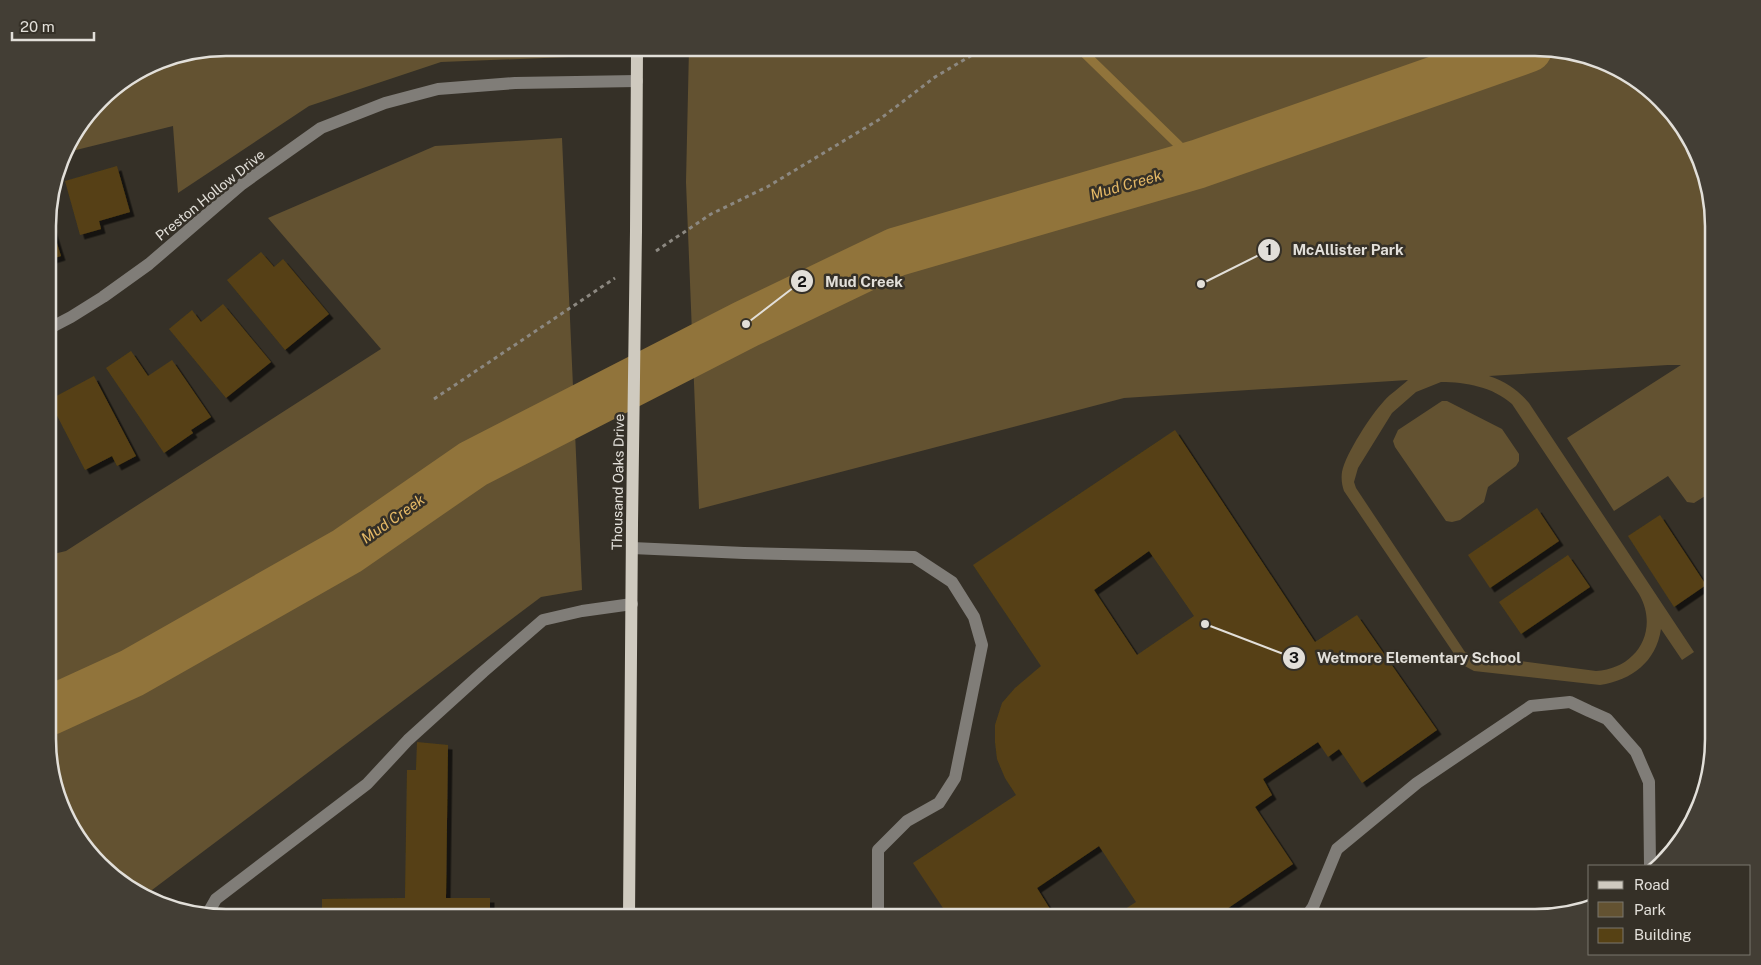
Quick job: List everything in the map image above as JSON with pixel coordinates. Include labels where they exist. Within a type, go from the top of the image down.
[{"type":"main road","name":"Thousand Oaks Drive","points":[[629,909],[637,57]]},
{"type":"street","name":"Preston Hollow Drive","points":[[57,325],[71,318],[142,269],[242,184],[321,128],[386,103],[438,89],[515,83],[637,81]]},
{"type":"street","points":[[632,548],[744,554],[914,557],[952,582],[974,617],[982,645],[955,778],[939,803],[907,822],[878,850],[878,909]]},
{"type":"street","points":[[211,907],[216,899],[367,784],[408,740],[543,620],[582,611],[632,604]]},
{"type":"street","points":[[1312,908],[1337,849],[1417,783],[1531,706],[1570,702],[1607,719],[1636,752],[1649,782],[1650,863]]},
{"type":"path","points":[[654,252],[711,214],[767,187],[880,119],[935,77],[970,56]]},
{"type":"path","points":[[434,399],[621,274]]},
{"type":"green space","points":[[1534,56],[1557,58],[1599,69],[1629,85],[1655,106],[1670,123],[1692,162],[1699,183],[1705,227],[1705,496],[1694,503],[1687,502],[1668,476],[1614,511],[1567,438],[1681,365],[1489,376],[1511,386],[1529,403],[1694,652],[1682,660],[1661,629],[1654,651],[1641,668],[1612,683],[1600,685],[1474,671],[1461,664],[1344,491],[1342,484],[1344,464],[1360,435],[1384,401],[1408,380],[1124,398],[699,509],[686,182],[689,57]],"holes":[[[1441,382],[1469,384],[1496,393],[1512,404],[1639,594],[1645,608],[1647,621],[1645,634],[1633,656],[1623,663],[1610,669],[1596,671],[1474,655],[1465,652],[1356,488],[1354,482],[1358,468],[1392,413],[1416,392]]]},
{"type":"green space","points":[[216,57],[569,57],[441,62],[309,106],[178,193],[173,126],[74,150],[91,123],[123,91],[141,79],[162,69],[193,60]]},
{"type":"green space","points":[[562,138],[582,590],[541,597],[151,891],[123,874],[91,842],[79,824],[62,782],[56,738],[56,553],[66,551],[381,349],[268,218],[435,146]]},
{"type":"green space","points":[[1442,401],[1447,401],[1502,429],[1519,454],[1519,461],[1516,466],[1488,487],[1484,502],[1460,520],[1452,522],[1446,521],[1395,447],[1393,441],[1398,430]]},
{"type":"building","points":[[117,166],[130,212],[99,221],[101,229],[80,235],[65,181]]},
{"type":"building","points":[[57,243],[61,256],[57,257]]},
{"type":"building","points":[[261,252],[274,267],[283,259],[329,314],[285,350],[227,280]]},
{"type":"building","points":[[223,304],[271,362],[226,398],[169,329],[192,310],[201,322]]},
{"type":"building","points":[[131,351],[148,376],[172,360],[211,417],[191,430],[193,433],[164,453],[106,368]]},
{"type":"building","points":[[94,376],[136,456],[117,466],[112,456],[85,470],[57,415],[57,396]]},
{"type":"building","points":[[1175,430],[1315,642],[1357,615],[1437,730],[1362,783],[1339,749],[1328,757],[1318,742],[1263,779],[1272,795],[1255,807],[1293,864],[1228,908],[1126,908],[1136,902],[1099,846],[1037,888],[1050,908],[943,908],[913,863],[1016,795],[1005,778],[997,759],[995,725],[1002,703],[1015,688],[1041,666],[973,565]],"holes":[[[1149,551],[1194,616],[1137,655],[1094,590]]]},
{"type":"building","points":[[1537,508],[1559,541],[1490,588],[1468,555]]},
{"type":"building","points":[[1660,515],[1705,586],[1674,607],[1628,536]]},
{"type":"building","points":[[1568,555],[1590,587],[1521,634],[1499,602]]},
{"type":"building","points":[[417,742],[448,745],[446,898],[490,898],[490,909],[322,909],[322,899],[405,898],[407,770],[416,770]]},
{"type":"waterway","points":[[1088,56],[1198,164]]},
{"type":"waterway","name":"Mud Creek","points":[[56,708],[132,673],[347,551],[473,464],[746,324],[896,252],[1198,164],[1505,56]]},
{"type":"place","name":"McAllister Park","points":[[1201,284]]},
{"type":"place","name":"Mud Creek","points":[[746,324]]},
{"type":"place","name":"Wetmore Elementary School","points":[[1205,624]]}]
